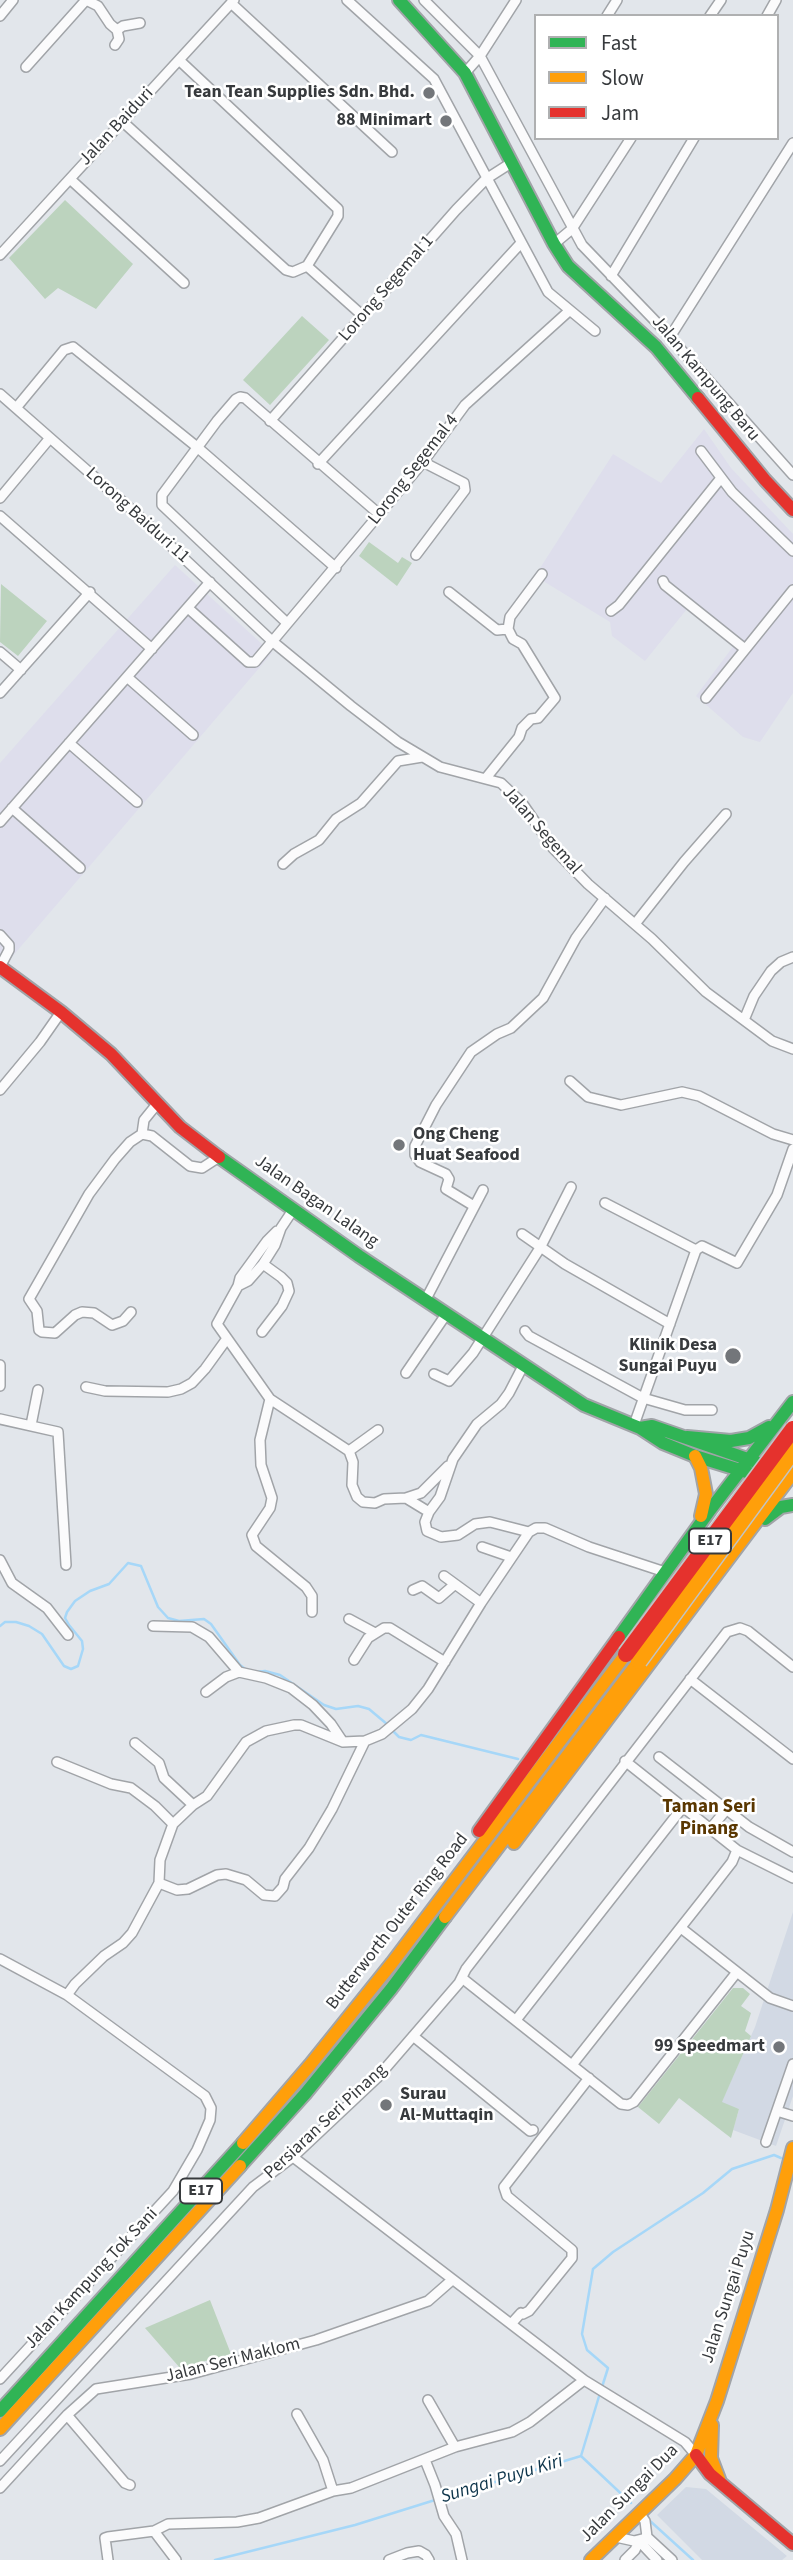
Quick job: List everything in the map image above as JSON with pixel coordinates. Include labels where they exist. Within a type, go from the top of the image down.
[{"type":"main road","name":"Jalan Kampung Baru","points":[[399,0],[465,73],[568,266],[656,347],[765,480],[793,510]]},
{"type":"main road","name":"Jalan Bagan Lalang","points":[[0,967],[61,1012],[122,1065],[180,1127],[219,1157],[359,1256],[523,1366],[584,1405],[637,1427],[657,1440],[695,1456],[744,1465],[791,1478]]},
{"type":"main road","points":[[687,1437],[731,1441],[749,1438],[786,1411]]},
{"type":"main road","points":[[786,1411],[784,1424],[793,1440]]},
{"type":"main road","points":[[427,1929],[442,1885],[516,1777],[710,1510],[786,1411]]},
{"type":"main road","name":"Jalan Bagan Lalang","points":[[637,1427],[652,1426],[687,1437],[744,1465]]},
{"type":"main road","name":"Butterworth Outer Ring Road","points":[[633,1657],[793,1429]]},
{"type":"main road","name":"Butterworth Outer Ring Road","points":[[2,2421],[305,2094],[391,1989],[427,1929],[793,1451]]},
{"type":"main road","points":[[695,1456],[704,1477],[706,1494],[704,1510],[695,1531]]},
{"type":"main road","points":[[427,1929],[469,1899],[542,1809],[791,1478]]},
{"type":"main road","points":[[710,1510],[725,1502],[742,1508],[748,1521],[747,1535]]},
{"type":"main road","points":[[747,1535],[780,1507],[793,1505]]},
{"type":"main road","name":"Jalan Sungai Puyu","points":[[696,2455],[717,2401],[777,2210],[793,2148]]},
{"type":"main road","points":[[715,2478],[710,2432],[717,2401]]},
{"type":"main road","points":[[696,2455],[715,2478],[793,2544]]},
{"type":"main road","name":"Jalan Sungai Dua","points":[[593,2559],[696,2455]]},
{"type":"main road","points":[[675,2479],[686,2475],[715,2478]]},
{"type":"street","points":[[0,16],[13,0]]},
{"type":"street","points":[[26,67],[86,0],[98,3],[110,24],[117,30],[119,39],[115,45]]},
{"type":"street","points":[[347,0],[433,79],[548,292],[595,331]]},
{"type":"street","points":[[424,0],[480,56],[582,245],[670,337],[793,475]]},
{"type":"street","points":[[465,73],[480,56],[516,0]]},
{"type":"street","points":[[233,2],[392,152]]},
{"type":"street","name":"Jalan Baiduri","points":[[0,255],[233,2]]},
{"type":"street","points":[[117,30],[140,23]]},
{"type":"street","points":[[179,60],[338,209],[338,216],[304,268]]},
{"type":"street","points":[[122,122],[286,270],[304,268],[363,316]]},
{"type":"street","points":[[530,146],[534,139]]},
{"type":"street","points":[[554,244],[572,229],[630,140]]},
{"type":"street","points":[[611,276],[693,140]]},
{"type":"street","points":[[670,337],[793,143]]},
{"type":"street","name":"Lorong Segemal 1","points":[[270,421],[447,219],[486,179],[511,163]]},
{"type":"street","points":[[70,178],[184,283]]},
{"type":"street","points":[[318,464],[521,243]]},
{"type":"street","name":"Lorong Segemal 4","points":[[188,608],[248,662],[255,662],[423,462],[465,405],[569,311]]},
{"type":"street","points":[[16,408],[64,350],[73,347],[197,447],[336,568]]},
{"type":"street","name":"Lorong Baiduri 11","points":[[0,394],[272,641]]},
{"type":"street","points":[[287,623],[162,505],[162,495],[236,399],[245,398],[318,464],[379,514]]},
{"type":"street","points":[[0,498],[50,438]]},
{"type":"street","points":[[701,451],[732,492],[793,551]]},
{"type":"street","points":[[416,555],[465,490],[464,483],[423,462]]},
{"type":"street","points":[[611,611],[619,605],[721,478]]},
{"type":"street","points":[[0,516],[152,649]]},
{"type":"street","points":[[486,778],[519,737],[522,728],[531,719],[538,718],[555,698],[522,644],[513,639],[508,629],[510,617],[542,574]]},
{"type":"street","points":[[663,580],[665,585],[745,649]]},
{"type":"street","points":[[0,822],[210,582]]},
{"type":"street","points":[[706,698],[793,590]]},
{"type":"street","points":[[0,693],[90,592]]},
{"type":"street","points":[[449,592],[497,630],[508,629]]},
{"type":"street","name":"Jalan Segemal","points":[[272,641],[398,742],[422,757],[440,766],[501,783],[522,803],[553,848],[588,884],[635,924],[706,992],[772,1041],[791,1045]]},
{"type":"street","points":[[0,652],[21,670]]},
{"type":"street","points":[[127,677],[192,735]]},
{"type":"street","points":[[398,742],[398,761]]},
{"type":"street","points":[[69,743],[136,802]]},
{"type":"street","points":[[283,864],[300,850],[319,840],[336,819],[361,803],[398,761],[422,757]]},
{"type":"street","points":[[12,808],[79,867]]},
{"type":"street","points":[[635,924],[726,814]]},
{"type":"street","points":[[474,1206],[446,1189],[445,1185],[449,1179],[446,1174],[420,1161],[415,1155],[415,1146],[448,1084],[471,1052],[511,1028],[543,998],[576,938],[605,898]]},
{"type":"street","name":"Jalan Bagan Lalang","points":[[0,935],[9,945],[0,967]]},
{"type":"street","points":[[744,1020],[754,996],[771,971],[780,962],[793,957]]},
{"type":"street","points":[[0,1090],[61,1012]]},
{"type":"street","points":[[570,1081],[588,1097],[621,1105],[682,1092],[699,1096],[774,1134],[793,1140]]},
{"type":"street","points":[[131,1312],[118,1324],[112,1325],[94,1313],[82,1312],[55,1333],[42,1332],[29,1299],[89,1195],[116,1158],[142,1134],[144,1120],[157,1104]]},
{"type":"street","points":[[142,1134],[152,1136],[190,1166],[202,1168],[219,1157]]},
{"type":"street","points":[[637,1427],[643,1398],[696,1251],[702,1247],[737,1263],[777,1195],[793,1149]]},
{"type":"street","points":[[434,1374],[449,1381],[483,1338],[540,1248],[571,1187]]},
{"type":"street","points":[[426,1299],[483,1190]]},
{"type":"street","points":[[604,1203],[696,1251]]},
{"type":"street","points":[[239,1286],[248,1281],[263,1264],[293,1209]]},
{"type":"street","points":[[281,1228],[267,1241],[240,1278],[239,1286],[217,1324],[270,1399],[349,1451],[353,1462],[352,1485],[357,1497],[363,1502],[374,1503],[421,1493],[453,1459],[477,1423],[501,1404],[523,1366]]},
{"type":"street","points":[[522,1234],[540,1248],[670,1324]]},
{"type":"street","points":[[262,1332],[282,1306],[289,1291],[287,1283],[263,1264]]},
{"type":"street","points":[[406,1373],[447,1313]]},
{"type":"street","points":[[525,1331],[529,1336],[643,1398],[685,1410],[712,1410]]},
{"type":"street","points":[[86,1387],[105,1391],[168,1392],[181,1389],[192,1383],[205,1369],[226,1340]]},
{"type":"street","points":[[0,1365],[0,1386]]},
{"type":"street","points":[[31,1425],[38,1390]]},
{"type":"street","points":[[270,1399],[260,1440],[261,1465],[272,1498],[270,1508],[252,1535],[256,1546],[306,1587],[312,1596],[312,1612]]},
{"type":"street","points":[[0,1419],[58,1432],[66,1566]]},
{"type":"street","points":[[349,1451],[378,1430]]},
{"type":"street","points":[[453,1459],[440,1497],[425,1522],[427,1531],[441,1537],[458,1535],[475,1524],[491,1522],[529,1532]]},
{"type":"street","points":[[406,1498],[429,1512]]},
{"type":"street","points":[[67,1995],[94,1965],[132,1933],[159,1883],[160,1860],[173,1824],[207,1796],[246,1741],[266,1731],[301,1725],[343,1742],[365,1741],[382,1734],[420,1700],[529,1532],[536,1528],[545,1528],[589,1547],[665,1572]]},
{"type":"street","points":[[482,1547],[511,1557]]},
{"type":"street","points":[[0,1560],[12,1583],[47,1608],[59,1620],[68,1635]]},
{"type":"street","points":[[444,1576],[481,1603]]},
{"type":"street","points":[[413,1590],[422,1586],[439,1598],[454,1585]]},
{"type":"street","points":[[349,1619],[375,1633]]},
{"type":"street","points":[[153,1626],[192,1627],[209,1637],[239,1672]]},
{"type":"street","points":[[354,1660],[368,1638],[384,1628],[390,1628],[445,1662]]},
{"type":"street","name":"Persiaran Seri Pinang","points":[[0,2461],[253,2187],[293,2157],[377,2078],[463,1978],[466,1969],[727,1632],[740,1628],[748,1632],[793,1667]]},
{"type":"street","points":[[206,1692],[226,1677],[239,1672],[266,1678],[291,1688],[313,1705],[343,1742]]},
{"type":"street","points":[[690,1679],[793,1759]]},
{"type":"street","points":[[159,1883],[177,1890],[188,1889],[216,1875],[226,1874],[246,1880],[264,1895],[275,1896],[332,1810],[365,1741]]},
{"type":"street","points":[[135,1744],[159,1763],[164,1778],[193,1805]]},
{"type":"street","points":[[659,1757],[749,1827],[793,1852]]},
{"type":"street","points":[[625,1761],[737,1850],[793,1878]]},
{"type":"street","points":[[57,1762],[111,1784],[131,1788],[173,1824]]},
{"type":"street","points":[[516,2020],[683,1807]]},
{"type":"street","points":[[711,1828],[726,1810]]},
{"type":"street","points":[[572,2065],[681,1928],[732,1861],[737,1850]]},
{"type":"street","points":[[681,1928],[770,1998],[793,2006]]},
{"type":"street","name":"Jalan Kampung Tok Sani","points":[[0,1959],[67,1995],[205,2096],[211,2108],[210,2120],[197,2150],[173,2191],[0,2379]]},
{"type":"street","points":[[463,1978],[621,2104],[628,2105],[634,2102],[737,1972]]},
{"type":"street","points":[[412,2036],[530,2131],[533,2130]]},
{"type":"street","points":[[766,2142],[793,2064]]},
{"type":"street","points":[[511,2324],[521,2313],[529,2311],[564,2269],[572,2258],[572,2250],[507,2196],[504,2187],[589,2078]]},
{"type":"street","points":[[777,2111],[793,2116]]},
{"type":"street","points":[[293,2157],[587,2381],[685,2442],[696,2455]]},
{"type":"street","name":"Jalan Seri Maklom","points":[[0,2488],[67,2415],[96,2389],[191,2374],[317,2340],[428,2301],[452,2280]]},
{"type":"street","points":[[108,2560],[105,2538],[154,2531],[167,2524],[237,2522],[259,2518],[334,2491],[351,2488],[455,2448],[512,2432],[587,2381]]},
{"type":"street","points":[[428,2400],[455,2448]]},
{"type":"street","points":[[297,2414],[323,2460],[334,2491]]},
{"type":"street","points":[[67,2415],[125,2483],[130,2485]]},
{"type":"street","points":[[425,2460],[444,2516],[456,2534],[462,2560]]},
{"type":"street","points":[[625,2560],[643,2539],[645,2522],[639,2514]]},
{"type":"street","points":[[154,2531],[176,2560]]},
{"type":"street","points":[[616,2536],[643,2539],[671,2560]]},
{"type":"street","points":[[643,2539],[657,2560]]},
{"type":"street","points":[[389,2560],[419,2551],[429,2560]]},
{"type":"shaded area","points":[[704,429],[731,468],[793,534],[793,693],[760,742],[743,737],[696,696],[735,644],[687,609],[645,661],[612,636],[610,622],[535,576],[613,454],[661,483]]},
{"type":"shaded area","points":[[175,565],[272,653],[5,965],[0,961],[0,763]]},
{"type":"shaded area","points":[[793,1912],[793,2096],[776,2146],[733,2130],[739,2109],[721,2103],[755,2027]]},
{"type":"shaded area","points":[[686,2487],[706,2489],[787,2556],[782,2560],[702,2560],[657,2515]]},
{"type":"green space","points":[[65,200],[133,264],[96,309],[58,288],[45,299],[9,258]]},
{"type":"green space","points":[[302,316],[329,340],[270,405],[243,380]]},
{"type":"green space","points":[[369,542],[398,563],[402,557],[412,563],[397,586],[359,556]]},
{"type":"green space","points":[[1,584],[47,621],[18,656],[0,642]]},
{"type":"green space","points":[[733,1988],[743,1988],[750,1994],[741,2006],[751,2013],[745,2031],[751,2036],[722,2102],[739,2109],[731,2138],[679,2098],[659,2124],[638,2107]]},
{"type":"green space","points":[[210,2300],[231,2354],[180,2368],[145,2328]]},
{"type":"waterway","points":[[0,1626],[5,1622],[29,1626],[42,1634],[64,1666],[71,1669],[78,1666],[83,1649],[82,1641],[65,1618],[67,1612],[75,1601],[90,1591],[109,1584],[128,1563],[141,1566],[158,1607],[168,1618],[179,1621],[204,1619],[211,1624],[240,1665],[248,1671]]},
{"type":"waterway","points":[[255,1672],[265,1671],[280,1675],[324,1705],[336,1709],[358,1706],[369,1709],[388,1725]]},
{"type":"waterway","points":[[392,1730],[399,1737],[411,1740],[421,1735],[518,1759]]},
{"type":"waterway","name":"Sungai Puyu Kiri","points":[[602,2387],[608,2368],[587,2350],[582,2334],[593,2269],[613,2252],[703,2193],[732,2169],[774,2155],[781,2158]]},
{"type":"waterway","name":"Sungai Puyu Kiri","points":[[442,2498],[581,2456],[600,2393]]},
{"type":"waterway","points":[[581,2456],[631,2503]]},
{"type":"waterway","name":"Sungai Puyu Kiri","points":[[215,2560],[355,2525],[435,2500]]},
{"type":"waterway","points":[[649,2520],[693,2560]]},
{"type":"traffic: fast","points":[[399,0],[465,73],[568,266],[656,347],[698,398]]},
{"type":"traffic: fast","points":[[219,1157],[359,1256],[584,1405],[640,1428],[663,1443],[695,1456],[766,1478]]},
{"type":"traffic: fast","points":[[619,1637],[710,1510],[793,1402]]},
{"type":"traffic: fast","points":[[640,1428],[652,1426],[756,1462]]},
{"type":"traffic: fast","points":[[687,1437],[731,1441],[749,1438],[769,1427]]},
{"type":"traffic: fast","points":[[765,1519],[781,1507],[793,1505]]},
{"type":"traffic: fast","points":[[240,2166],[305,2094],[391,1989],[445,1917]]},
{"type":"traffic: fast","points":[[0,2411],[243,2143]]},
{"type":"traffic: slow","points":[[639,1661],[793,1451]]},
{"type":"traffic: slow","points":[[695,1456],[701,1468],[706,1494],[701,1516]]},
{"type":"traffic: slow","points":[[514,1843],[793,1473]]},
{"type":"traffic: slow","points":[[243,2143],[392,1963],[626,1654]]},
{"type":"traffic: slow","points":[[445,1917],[639,1661]]},
{"type":"traffic: slow","points":[[591,2560],[675,2479],[696,2455],[717,2401],[777,2210],[793,2148]]},
{"type":"traffic: slow","points":[[0,2429],[240,2166]]},
{"type":"traffic: slow","points":[[712,2425],[711,2458],[719,2479]]},
{"type":"traffic: jam","points":[[698,398],[793,510]]},
{"type":"traffic: jam","points":[[0,967],[61,1012],[111,1054],[180,1127],[219,1157]]},
{"type":"traffic: jam","points":[[626,1654],[793,1429]]},
{"type":"traffic: jam","points":[[479,1831],[619,1637]]},
{"type":"traffic: jam","points":[[696,2455],[710,2474],[793,2544]]},
{"type":"place","name":"Tean Tean Supplies Sdn. Bhd.","points":[[429,93]]},
{"type":"place","name":"88 Minimart","points":[[446,121]]},
{"type":"place","name":"Ong Cheng Huat Seafood","points":[[399,1145]]},
{"type":"place","name":"Klinik Desa Sungai Puyu","points":[[733,1356]]},
{"type":"place","name":"99 Speedmart","points":[[779,2047]]},
{"type":"place","name":"Surau Al-Muttaqin","points":[[386,2105]]},
{"type":"district","name":"Taman Seri Pinang","points":[[709,1819]]}]
